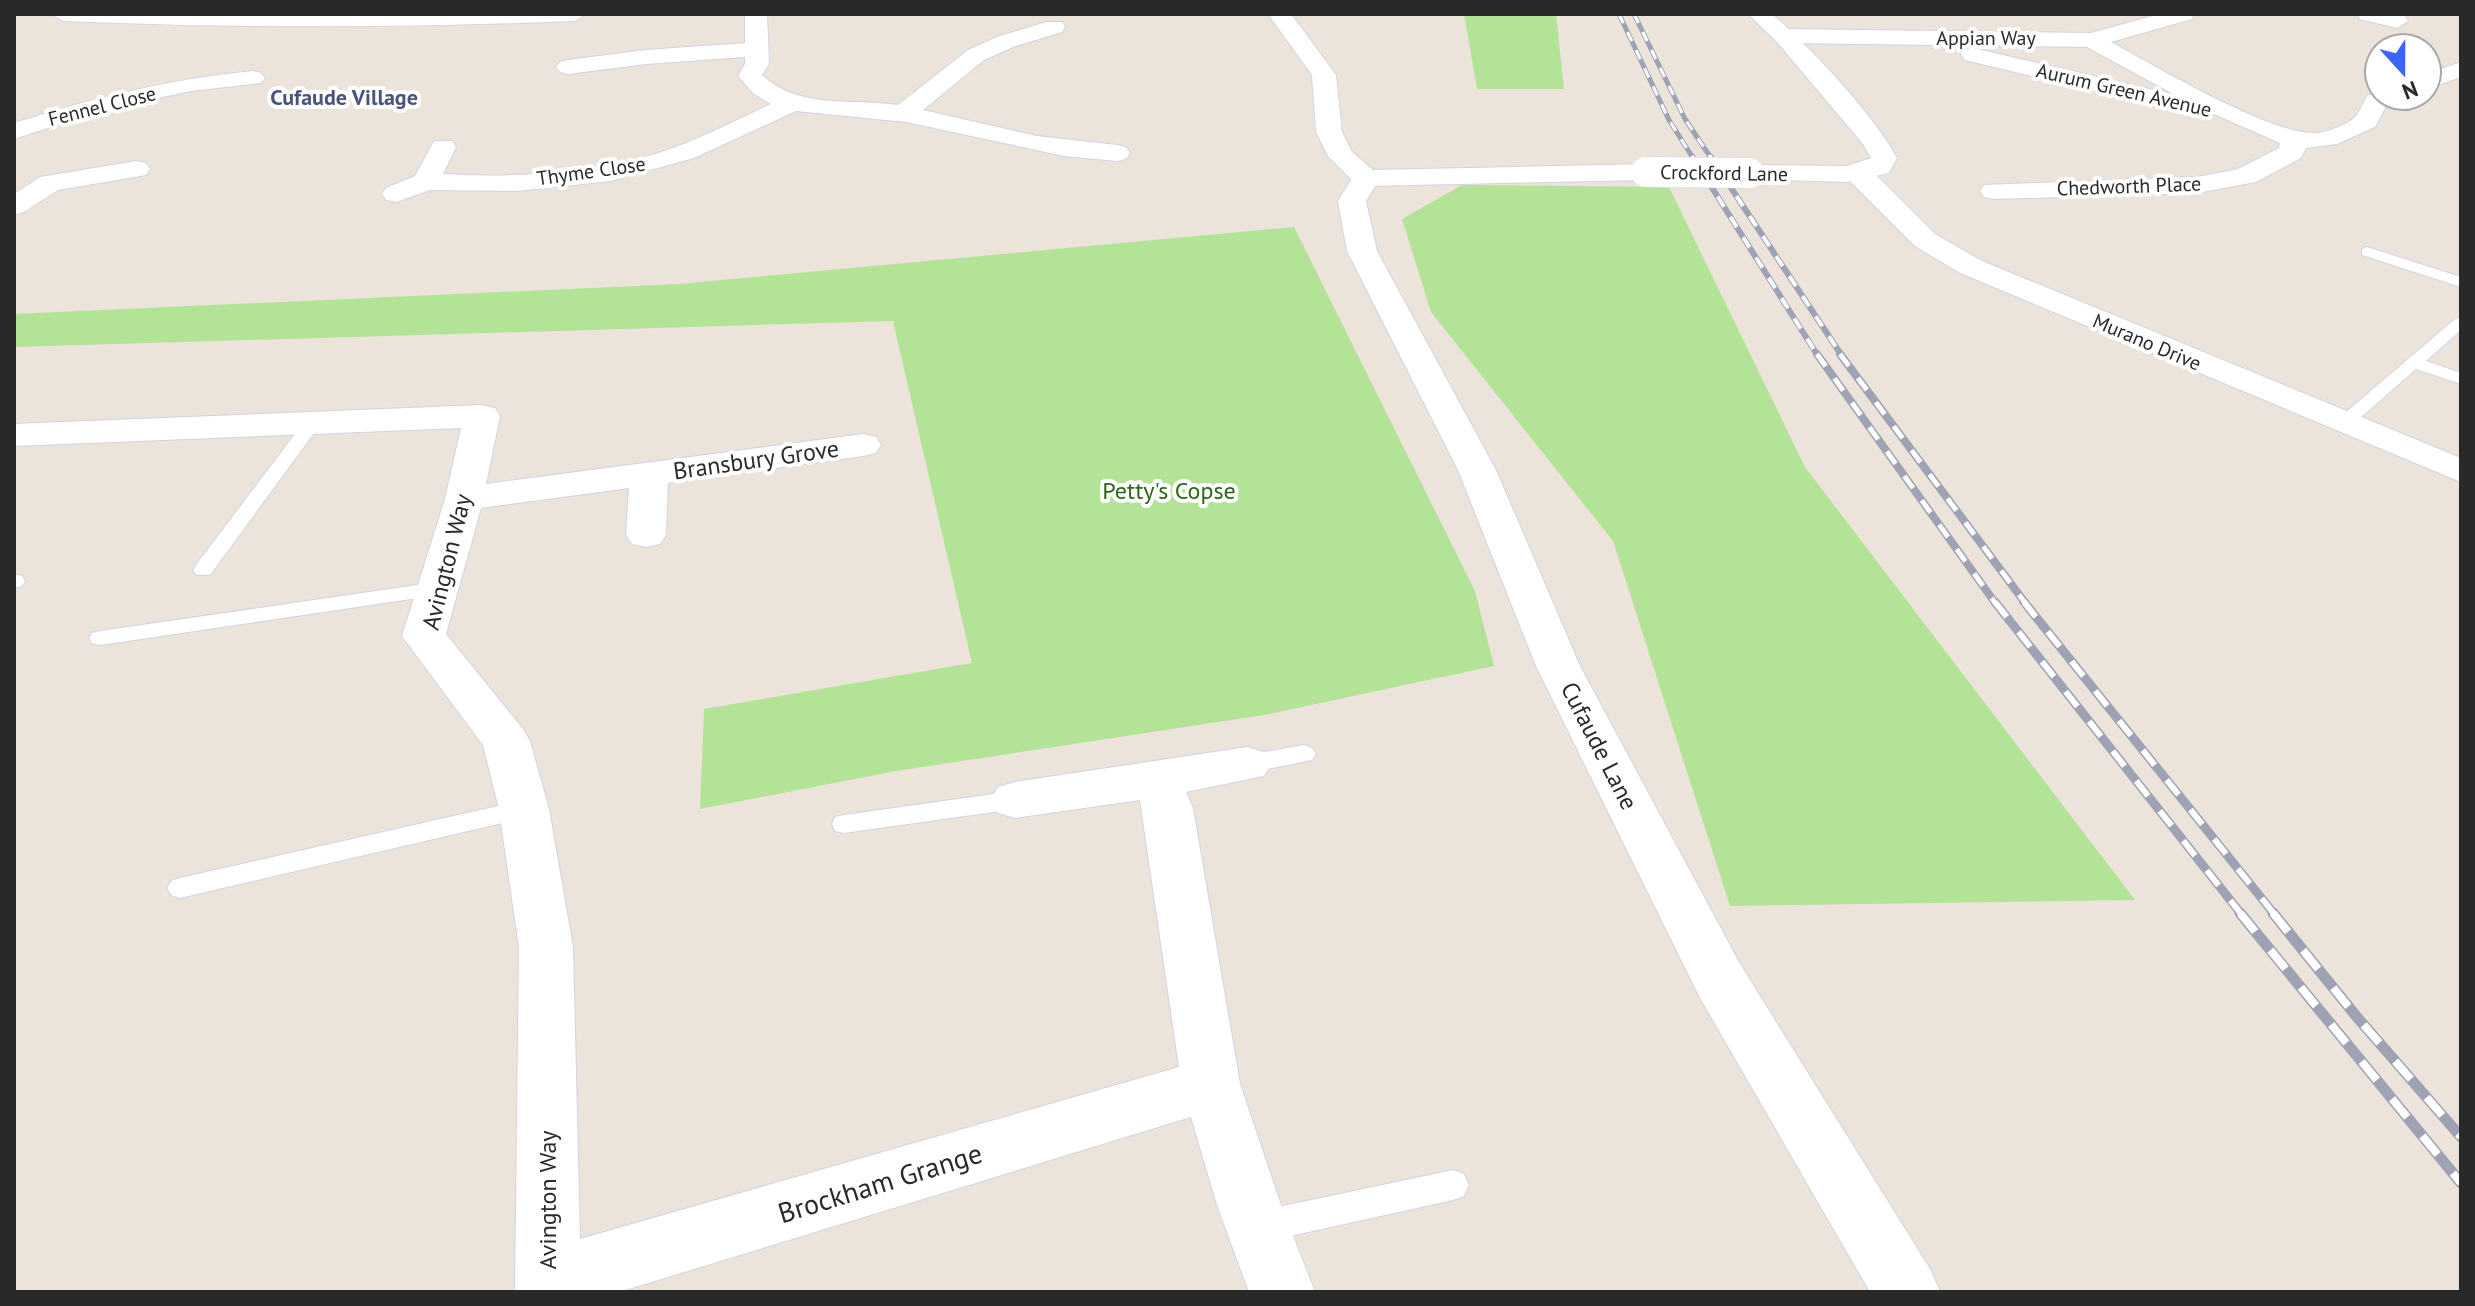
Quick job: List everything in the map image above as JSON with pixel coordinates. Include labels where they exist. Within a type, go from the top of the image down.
[{"type":"street","points":[[63,14],[227,21],[575,14]]},
{"type":"street","points":[[756,14],[757,64],[750,76],[762,91],[792,103],[904,113],[1044,146],[1117,153]]},
{"type":"street","points":[[1279,14],[1297,34],[1324,75],[1329,132],[1341,156],[1366,178]]},
{"type":"street","points":[[1759,14],[1784,36],[1881,147],[1884,158],[1879,167],[1858,173]]},
{"type":"street","name":"Appian Way","points":[[1784,36],[2092,40],[2184,14]]},
{"type":"street","points":[[2368,14],[2397,21]]},
{"type":"street","points":[[904,113],[976,55],[1005,42],[1062,26]]},
{"type":"street","points":[[980,30],[1005,42]]},
{"type":"street","name":"Aurum Green Avenue","points":[[1930,38],[1958,51],[2206,111],[2228,111]]},
{"type":"street","name":"Aurum Green Avenue","points":[[2092,40],[2228,111],[2294,139],[2316,141],[2335,136],[2366,122],[2371,112]]},
{"type":"street","points":[[568,67],[624,52],[757,49]]},
{"type":"street","name":"Fennel Close","points":[[14,131],[81,108],[196,78],[253,78]]},
{"type":"street","name":"Thyme Close","points":[[396,194],[426,181],[498,182],[619,170],[667,158],[725,136],[792,103]]},
{"type":"street","name":"Chedworth Place","points":[[1994,191],[2197,185],[2246,176],[2272,165],[2292,152],[2294,139]]},
{"type":"street","points":[[1002,167],[1044,146]]},
{"type":"street","points":[[426,181],[443,147]]},
{"type":"street","points":[[26,165],[50,183]]},
{"type":"street","points":[[14,206],[50,183],[136,169]]},
{"type":"street","name":"Crockford Lane","points":[[1366,178],[1646,172],[1858,173]]},
{"type":"street","name":"Murano Drive","points":[[1858,173],[1925,240],[1971,267],[2461,471]]},
{"type":"street","name":"Cufaude Lane","points":[[1366,178],[1352,201],[1362,251],[1477,470],[1558,666],[1720,981],[1907,1292]]},
{"type":"street","name":"Avington Way","points":[[14,435],[482,416],[464,499],[424,636],[506,741],[524,809],[546,947],[548,1287]]},
{"type":"street","name":"Bransbury Grove","points":[[464,499],[863,445]]},
{"type":"street","name":"Bransbury Grove","points":[[646,535],[649,475]]},
{"type":"street","points":[[1015,800],[1247,764]]},
{"type":"street","points":[[1157,780],[1168,808],[1211,1084],[1257,1227],[1282,1292]]},
{"type":"street","name":"Brockham Grange","points":[[548,1287],[1211,1084]]},
{"type":"lane","points":[[2367,252],[2461,282]]},
{"type":"lane","points":[[2344,423],[2461,322]]},
{"type":"lane","points":[[2414,363],[2461,379]]},
{"type":"lane","points":[[203,570],[313,422]]},
{"type":"lane","points":[[100,638],[438,589]]},
{"type":"lane","points":[[1247,764],[1304,754]]},
{"type":"lane","points":[[844,824],[1015,800]]},
{"type":"lane","points":[[180,888],[524,809]]},
{"type":"lane","points":[[1257,1227],[1453,1185]]},
{"type":"green space","points":[[1464,14],[1556,14],[1564,89],[1477,89]]},
{"type":"green space","points":[[1462,185],[1669,187],[1805,467],[2135,900],[1730,906],[1613,541],[1431,312],[1402,219]]},
{"type":"green space","name":"Petty's Copse","points":[[1294,227],[1475,591],[1494,666],[1264,715],[896,771],[700,809],[704,709],[972,663],[893,321],[14,347],[14,314],[679,284]]},
{"type":"railway","points":[[1619,14],[1669,120],[1693,158]]},
{"type":"railway","points":[[1634,14],[1685,119],[1711,158]]},
{"type":"railway","points":[[1692,156],[1818,356]]},
{"type":"railway","points":[[1710,156],[1842,356]]},
{"type":"railway","points":[[1817,354],[1996,604]]},
{"type":"railway","points":[[1840,354],[2026,604]]},
{"type":"railway","points":[[1995,602],[2242,915]]},
{"type":"railway","points":[[2024,602],[2275,915]]},
{"type":"railway","points":[[2240,913],[2461,1183]]},
{"type":"railway","points":[[2273,913],[2356,1016],[2461,1137]]},
{"type":"district","name":"Cufaude Village","points":[[344,97]]}]
